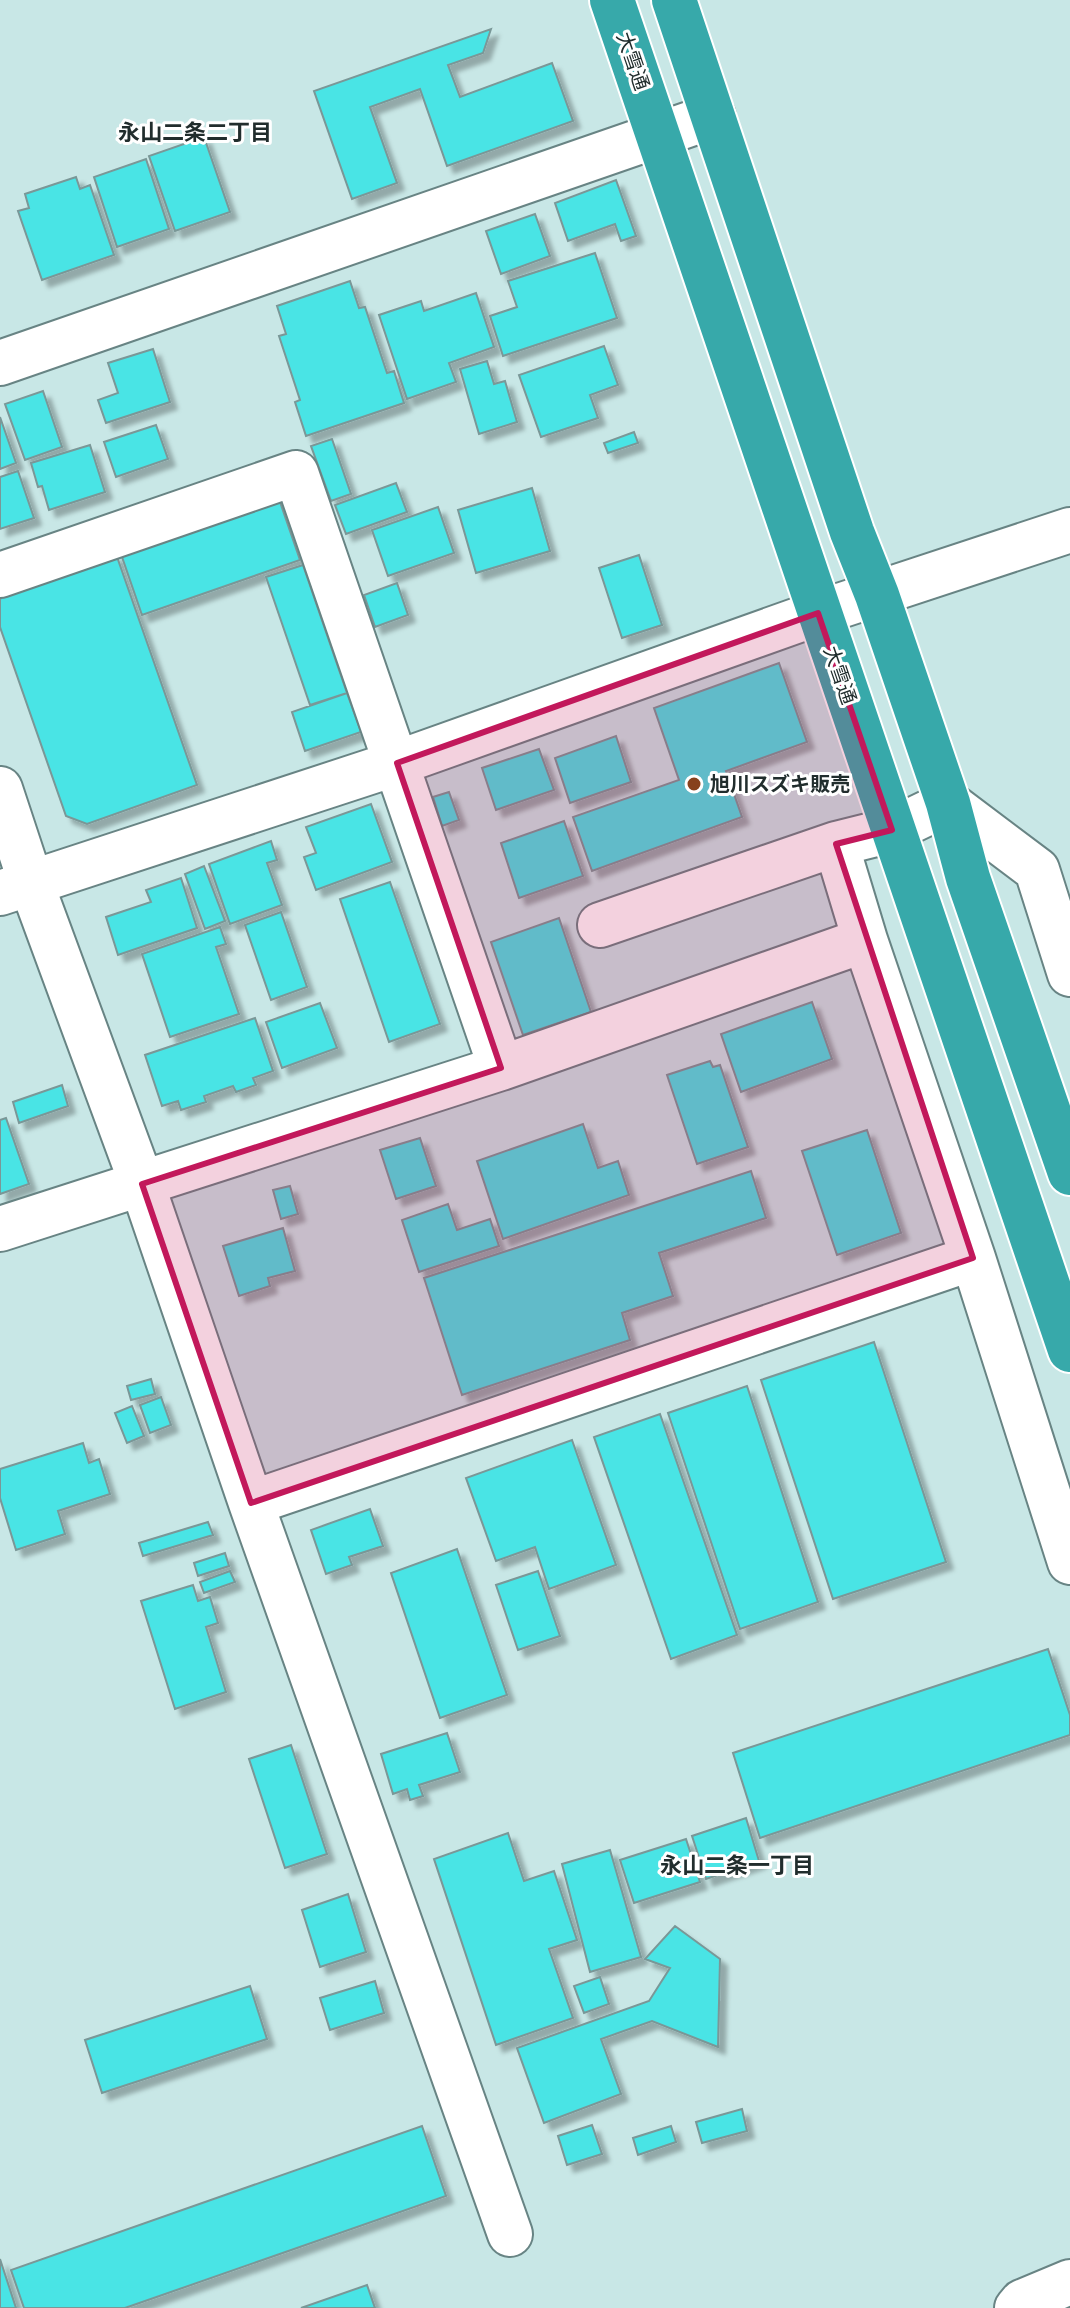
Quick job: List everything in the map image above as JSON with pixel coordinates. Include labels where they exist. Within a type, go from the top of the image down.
[{"type":"highway","name":"大雪通","points":[[612,0],[1070,1350]]},
{"type":"highway","points":[[674,0],[852,532],[877,595],[948,803],[968,878],[1070,1173]]},
{"type":"street","points":[[0,363],[713,116]]},
{"type":"street","points":[[0,575],[296,473],[501,1068]]},
{"type":"street","points":[[16,888],[397,763],[818,613],[1070,530]]},
{"type":"street","points":[[0,789],[16,888],[142,1184],[251,1503],[510,2234]]},
{"type":"street","points":[[600,925],[836,844],[892,830],[948,803],[1037,870],[1070,974]]},
{"type":"street","points":[[836,844],[1070,1562]]},
{"type":"street","points":[[0,1229],[501,1068],[865,940]]},
{"type":"street","points":[[251,1503],[973,1258]]},
{"type":"street","points":[[1017,2308],[1022,2302],[1070,2282]]},
{"type":"highlighted area","points":[[818,613],[892,830],[836,844],[973,1258],[251,1503],[142,1184],[501,1068],[397,763]]},
{"type":"building","points":[[491,29],[483,53],[448,65],[460,97],[552,63],[573,121],[447,166],[420,89],[370,107],[397,183],[352,199],[314,91]]},
{"type":"building","points":[[204,137],[230,212],[175,231],[149,156]]},
{"type":"building","points":[[146,159],[169,229],[117,247],[94,177]]},
{"type":"building","points":[[76,177],[80,189],[90,185],[114,255],[42,280],[18,211],[29,208],[25,194]]},
{"type":"building","points":[[616,180],[636,236],[621,241],[615,224],[568,241],[555,203]]},
{"type":"building","points":[[535,214],[550,256],[501,274],[486,231]]},
{"type":"building","points":[[595,253],[617,318],[503,356],[490,316],[517,307],[508,281]]},
{"type":"building","points":[[350,281],[359,308],[365,307],[387,373],[394,371],[404,403],[306,436],[295,402],[300,400],[279,336],[286,334],[277,306]]},
{"type":"building","points":[[476,293],[494,347],[449,363],[456,382],[407,399],[379,315],[421,301],[424,311]]},
{"type":"building","points":[[604,346],[618,385],[590,395],[598,418],[541,437],[519,375]]},
{"type":"building","points":[[153,349],[170,402],[106,423],[98,400],[118,393],[108,363]]},
{"type":"building","points":[[487,361],[494,384],[505,381],[517,422],[479,434],[460,369]]},
{"type":"building","points":[[43,391],[62,447],[25,460],[5,404]]},
{"type":"building","points":[[0,417],[16,463],[0,469]]},
{"type":"building","points":[[156,425],[168,459],[116,477],[104,442]]},
{"type":"building","points":[[634,432],[638,443],[608,453],[604,443]]},
{"type":"building","points":[[332,439],[351,494],[331,501],[311,446]]},
{"type":"building","points":[[90,445],[105,492],[49,510],[31,463]]},
{"type":"building","points":[[18,471],[34,518],[0,529],[0,477]]},
{"type":"building","points":[[396,483],[407,512],[346,534],[335,505]]},
{"type":"building","points":[[532,488],[550,551],[476,573],[458,510]]},
{"type":"building","points":[[279,499],[300,560],[142,615],[121,554]]},
{"type":"building","points":[[438,507],[454,553],[388,576],[372,530]]},
{"type":"building","points":[[116,554],[197,785],[87,824],[66,816],[0,627],[0,600],[2,595]]},
{"type":"building","points":[[639,555],[662,625],[622,638],[599,568]]},
{"type":"building","points":[[303,565],[347,693],[310,705],[266,577]]},
{"type":"building","points":[[397,583],[408,615],[375,627],[364,595]]},
{"type":"building","points":[[779,663],[807,742],[726,771],[742,817],[592,871],[573,817],[679,780],[654,708]]},
{"type":"building","points":[[347,693],[361,732],[305,751],[292,712]]},
{"type":"building","points":[[616,736],[631,782],[570,803],[555,758]]},
{"type":"building","points":[[539,749],[554,790],[496,810],[482,768]]},
{"type":"building","points":[[449,792],[459,820],[442,826],[433,797]]},
{"type":"building","points":[[371,804],[392,862],[316,890],[304,857],[316,853],[306,827]]},
{"type":"building","points":[[564,821],[583,876],[519,898],[501,843]]},
{"type":"building","points":[[271,841],[277,860],[267,863],[282,905],[230,924],[209,864]]},
{"type":"building","points":[[204,866],[225,921],[205,929],[185,874]]},
{"type":"building","points":[[181,878],[197,928],[118,955],[106,917],[151,902],[146,890]]},
{"type":"building","points":[[390,882],[440,1024],[389,1042],[340,899]]},
{"type":"building","points":[[281,912],[307,987],[271,1000],[245,925]]},
{"type":"building","points":[[559,918],[591,1012],[523,1035],[491,942]]},
{"type":"building","points":[[220,927],[226,944],[216,947],[239,1014],[170,1037],[142,954]]},
{"type":"building","points":[[812,1002],[832,1059],[741,1092],[721,1034]]},
{"type":"building","points":[[320,1003],[337,1048],[282,1068],[266,1022]]},
{"type":"building","points":[[255,1018],[273,1071],[253,1078],[256,1085],[236,1092],[233,1086],[204,1096],[206,1102],[181,1110],[178,1101],[162,1106],[145,1055]]},
{"type":"building","points":[[710,1061],[713,1067],[720,1065],[748,1147],[697,1164],[667,1075]]},
{"type":"building","points":[[62,1085],[68,1106],[19,1123],[13,1102]]},
{"type":"building","points":[[6,1118],[29,1184],[0,1194],[0,1120]]},
{"type":"building","points":[[583,1124],[598,1168],[618,1161],[629,1195],[503,1239],[477,1161]]},
{"type":"building","points":[[867,1130],[901,1233],[837,1255],[802,1151]]},
{"type":"building","points":[[420,1138],[436,1186],[396,1199],[380,1150]]},
{"type":"building","points":[[751,1171],[766,1218],[659,1253],[673,1296],[622,1313],[630,1340],[462,1395],[424,1278]]},
{"type":"building","points":[[290,1186],[298,1214],[281,1219],[273,1190]]},
{"type":"building","points":[[448,1204],[457,1230],[490,1219],[499,1246],[419,1272],[402,1220]]},
{"type":"building","points":[[283,1228],[295,1271],[268,1278],[270,1286],[239,1296],[223,1246]]},
{"type":"building","points":[[874,1342],[946,1562],[833,1599],[761,1380]]},
{"type":"building","points":[[151,1379],[155,1394],[131,1400],[127,1386]]},
{"type":"building","points":[[747,1386],[818,1602],[740,1629],[668,1413]]},
{"type":"building","points":[[161,1397],[171,1425],[150,1433],[140,1405]]},
{"type":"building","points":[[132,1406],[144,1436],[127,1443],[115,1413]]},
{"type":"building","points":[[660,1414],[737,1635],[671,1659],[594,1437]]},
{"type":"building","points":[[572,1440],[616,1565],[549,1589],[535,1547],[496,1561],[466,1478]]},
{"type":"building","points":[[83,1443],[89,1463],[99,1459],[110,1494],[58,1511],[65,1534],[16,1550],[0,1498],[0,1469]]},
{"type":"building","points":[[370,1509],[383,1546],[349,1557],[352,1565],[326,1574],[311,1530]]},
{"type":"building","points":[[208,1522],[213,1535],[143,1556],[139,1543]]},
{"type":"building","points":[[457,1549],[507,1695],[440,1718],[391,1573]]},
{"type":"building","points":[[225,1553],[229,1566],[198,1576],[194,1563]]},
{"type":"building","points":[[230,1571],[235,1582],[204,1593],[200,1582]]},
{"type":"building","points":[[538,1571],[560,1636],[518,1650],[496,1585]]},
{"type":"building","points":[[193,1585],[198,1601],[210,1597],[218,1623],[206,1627],[226,1692],[175,1709],[141,1601]]},
{"type":"building","points":[[1048,1649],[1070,1715],[1070,1735],[760,1838],[733,1753]]},
{"type":"building","points":[[447,1733],[460,1772],[419,1785],[423,1796],[410,1800],[407,1789],[393,1794],[381,1754]]},
{"type":"building","points":[[291,1745],[327,1854],[285,1868],[249,1759]]},
{"type":"building","points":[[746,1818],[759,1861],[706,1879],[692,1836]]},
{"type":"building","points":[[508,1833],[524,1881],[554,1871],[577,1940],[549,1949],[573,2018],[496,2045],[434,1859]]},
{"type":"building","points":[[686,1839],[700,1882],[634,1903],[620,1860]]},
{"type":"building","points":[[610,1850],[641,1957],[590,1972],[562,1864]]},
{"type":"building","points":[[348,1894],[366,1952],[320,1967],[302,1910]]},
{"type":"building","points":[[675,1926],[720,1959],[718,2047],[652,2021],[601,2039],[621,2094],[544,2123],[517,2048],[649,2001],[670,1968],[645,1959]]},
{"type":"building","points":[[600,1977],[609,2004],[584,2013],[574,1986]]},
{"type":"building","points":[[375,1981],[384,2013],[330,2030],[320,1998]]},
{"type":"building","points":[[250,1986],[267,2039],[102,2093],[85,2040]]},
{"type":"building","points":[[742,2109],[747,2131],[702,2143],[696,2122]]},
{"type":"building","points":[[592,2125],[602,2154],[567,2165],[558,2136]]},
{"type":"building","points":[[422,2126],[446,2196],[125,2308],[24,2308],[11,2270]]},
{"type":"building","points":[[671,2126],[676,2142],[638,2155],[633,2138]]},
{"type":"building","points":[[0,2259],[16,2308],[0,2308]]},
{"type":"building","points":[[367,2285],[375,2308],[301,2308]]},
{"type":"place","name":"旭川スズキ販売","points":[[694,784]]},
{"type":"district","name":"永山二条二丁目","points":[[195,132]]},
{"type":"district","name":"永山二条一丁目","points":[[737,1865]]}]
